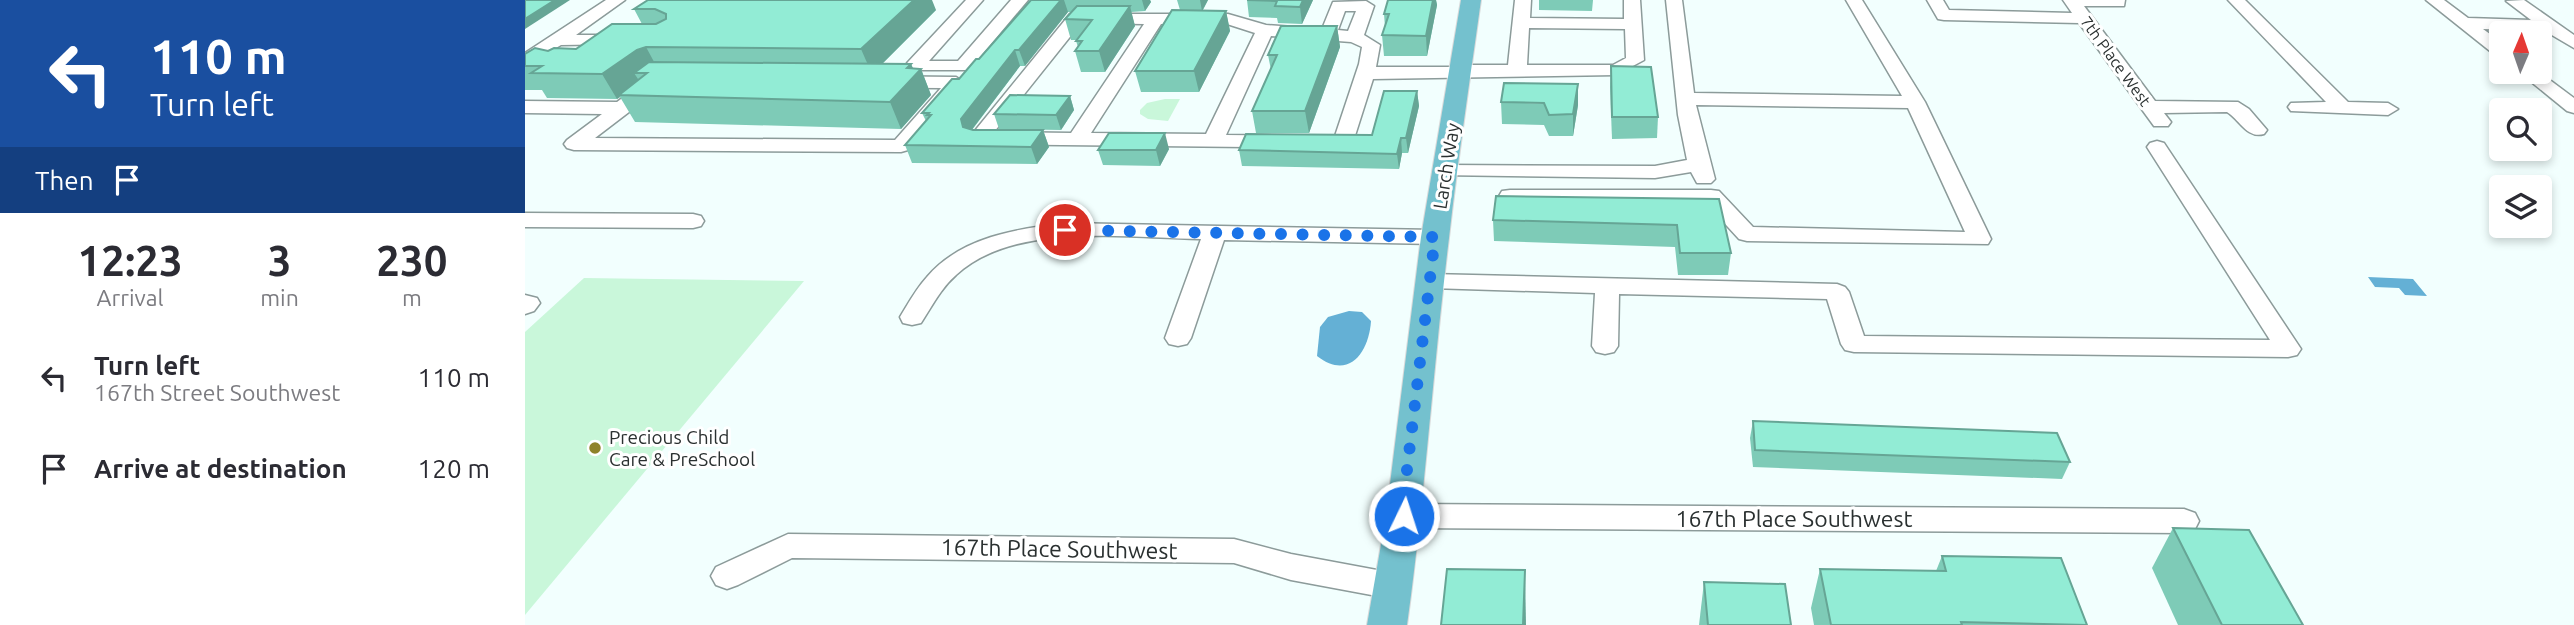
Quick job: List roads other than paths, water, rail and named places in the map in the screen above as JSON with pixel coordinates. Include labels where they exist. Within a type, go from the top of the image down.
[{"type":"main road","name":"Larch Way","points":[[1387,625],[1404,516],[1435,237],[1454,167],[1461,69],[1471,0]]},
{"type":"street","points":[[525,61],[617,0]]},
{"type":"street","points":[[975,0],[914,66],[963,66],[1020,0]]},
{"type":"street","points":[[1229,19],[1239,0]]},
{"type":"street","points":[[1674,0],[1698,164],[1711,196],[1747,234],[1980,240],[1915,102],[1854,0]]},
{"type":"street","points":[[1935,0],[1944,15],[2084,18]]},
{"type":"street","points":[[2072,0],[2119,3]]},
{"type":"street","name":"7th Place West","points":[[2072,0],[2155,115],[2231,106],[2242,113],[2257,130]]},
{"type":"street","points":[[2236,0],[2343,108]]},
{"type":"street","points":[[2434,0],[2489,42]]},
{"type":"street","points":[[2514,1],[2542,21]]},
{"type":"street","points":[[1328,34],[1339,6],[1366,6],[1355,37]]},
{"type":"street","points":[[1367,68],[1517,70],[1616,70],[1635,60],[1633,13],[1522,12],[1517,70]]},
{"type":"street","points":[[1076,18],[1155,19],[1229,19],[1265,30],[1355,37],[1371,45],[1367,68],[1343,142],[979,138],[1076,18]]},
{"type":"street","points":[[1077,139],[1155,19]]},
{"type":"street","points":[[2465,23],[2489,24]]},
{"type":"street","points":[[573,61],[624,27]]},
{"type":"street","points":[[2552,28],[2574,43]]},
{"type":"street","points":[[1213,141],[1265,30]]},
{"type":"street","points":[[557,40],[643,40]]},
{"type":"street","points":[[525,107],[619,108],[659,80],[955,83],[901,146],[574,144],[619,108]]},
{"type":"street","points":[[2544,84],[2574,107]]},
{"type":"street","points":[[1687,99],[1915,102]]},
{"type":"street","points":[[2298,107],[2388,109]]},
{"type":"street","points":[[1430,281],[1837,292],[1854,344],[2288,349],[2157,147]]},
{"type":"street","points":[[1454,167],[1607,164],[1655,172],[1698,164]]},
{"type":"street","points":[[1510,196],[1711,196]]},
{"type":"street","points":[[525,220],[693,220]]},
{"type":"street","points":[[912,317],[936,281],[957,261],[1019,235],[1065,230],[1435,237]]},
{"type":"street","points":[[1178,338],[1215,233]]},
{"type":"street","points":[[1605,346],[1607,286]]},
{"type":"street","name":"167th Place Southwest","points":[[1404,516],[2184,521]]},
{"type":"street","name":"167th Place Southwest","points":[[727,576],[787,546],[1234,551],[1291,567],[1393,586]]},
{"type":"water","points":[[2368,277],[2413,279],[2427,296],[2405,295],[2399,288],[2375,287]]},
{"type":"water","points":[[1349,311],[1362,312],[1371,321],[1366,343],[1355,360],[1348,364],[1328,363],[1317,356],[1320,327],[1328,317]]},
{"type":"place","name":"Precious Child Care & PreSchool","points":[[595,448]]}]
